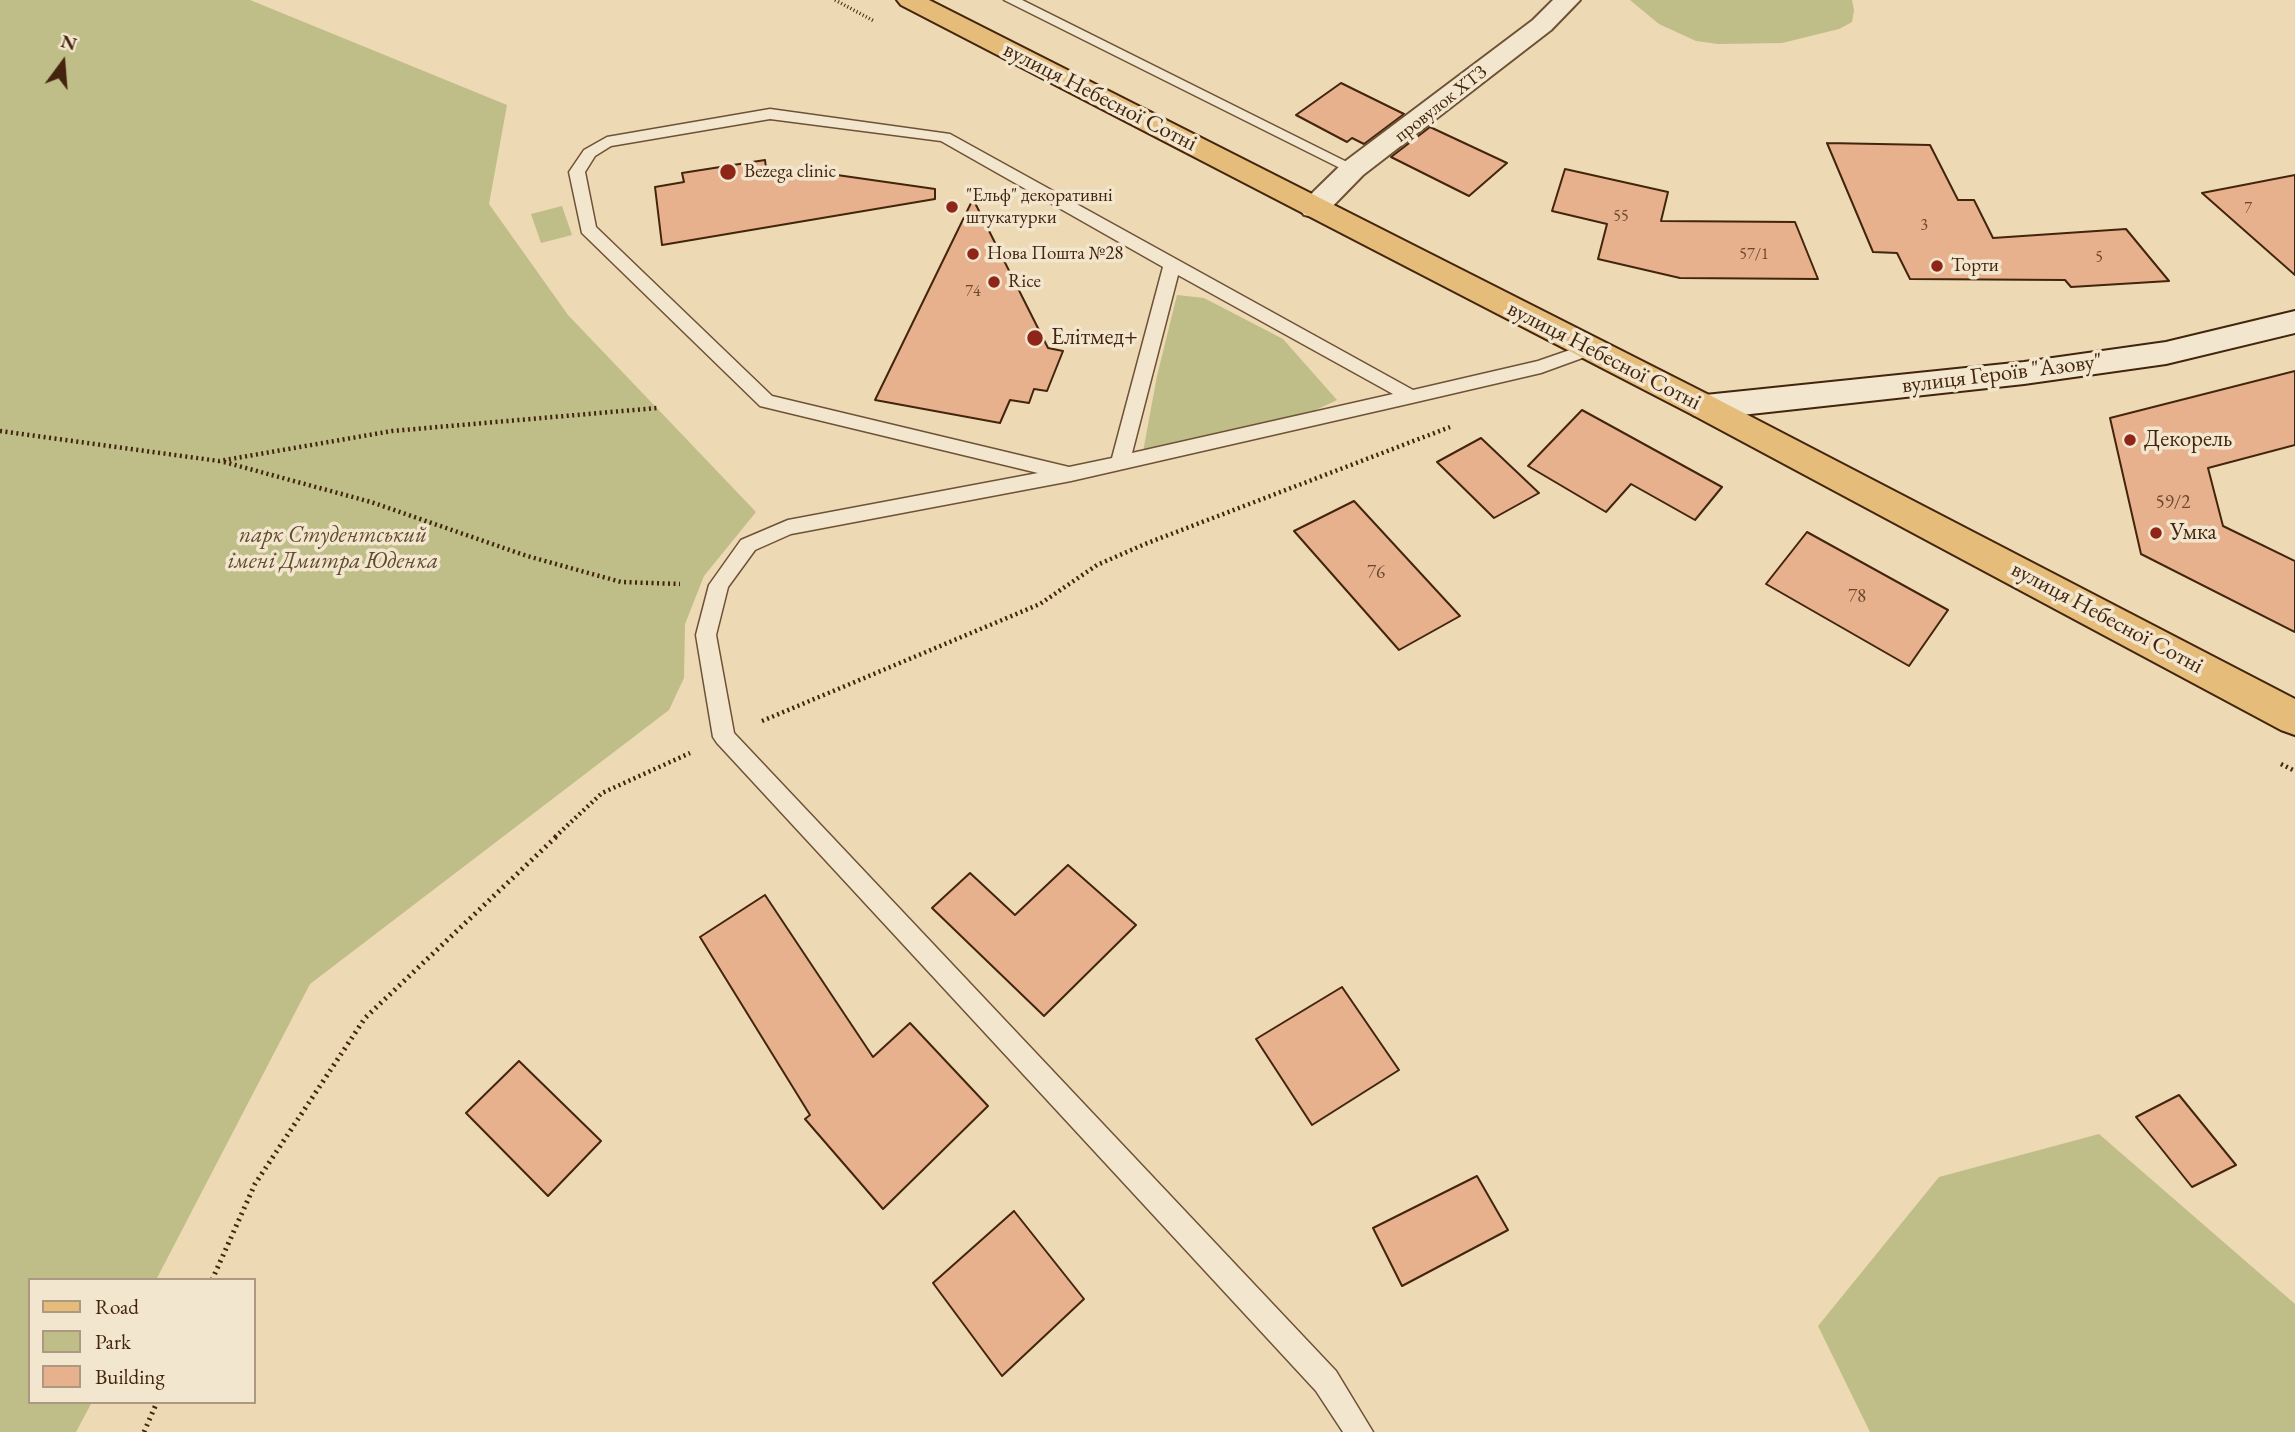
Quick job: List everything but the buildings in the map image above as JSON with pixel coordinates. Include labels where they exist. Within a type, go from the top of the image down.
[{"type":"main road","name":"вулиця Небесної Сотні","points":[[910,0],[1705,407],[2295,718]]},
{"type":"street","name":"провулок ХТЗ","points":[[1314,208],[1353,169],[1542,25],[1567,0]]},
{"type":"street","name":"вулиця Героїв \"Азову\"","points":[[1705,407],[2050,370],[2166,353],[2295,322]]},
{"type":"lane","points":[[1012,0],[1353,169]]},
{"type":"lane","points":[[1071,474],[766,401],[588,229],[577,172],[589,153],[607,142],[770,114],[944,137],[1412,397]]},
{"type":"lane","points":[[1120,463],[1172,265]]},
{"type":"lane","points":[[1359,1432],[1326,1381],[724,737],[706,635],[719,585],[748,545],[788,527],[1071,474],[1541,367],[1591,349]]},
{"type":"path","points":[[219,461],[392,431],[657,408]]},
{"type":"path","points":[[213,1278],[255,1184],[365,1018],[602,793],[724,737],[1040,604],[1097,565],[1145,544],[1454,425]]},
{"type":"path","points":[[0,431],[219,461],[371,502],[527,556],[621,582],[719,585]]},
{"type":"path","points":[[144,1432],[156,1404]]},
{"type":"green space","name":"парк Студентський імені Дмитра Юденка","points":[[0,0],[250,0],[507,105],[489,204],[568,315],[756,512],[704,576],[685,624],[684,678],[669,710],[310,984],[157,1278],[28,1278],[28,1404],[91,1404],[76,1432],[0,1432]]},
{"type":"green space","points":[[1630,0],[1852,0],[1854,10],[1852,22],[1839,29],[1782,43],[1718,44],[1696,41],[1659,24]]},
{"type":"green space","points":[[562,206],[572,235],[541,243],[531,214]]},
{"type":"green space","points":[[1177,295],[1204,298],[1283,339],[1337,400],[1303,416],[1143,452],[1157,376]]},
{"type":"green space","points":[[2099,1134],[2295,1304],[2295,1432],[1870,1432],[1818,1326],[1939,1177]]},
{"type":"place","name":"Bezega clinic","points":[[728,172]]},
{"type":"place","name":"\"Ельф\" декоративні штукатурки","points":[[952,207]]},
{"type":"place","name":"Нова Пошта №28","points":[[973,254]]},
{"type":"place","name":"Торти","points":[[1937,266]]},
{"type":"place","name":"Rice","points":[[994,282]]},
{"type":"place","name":"Елітмед+","points":[[1035,338]]},
{"type":"place","name":"Декорель","points":[[2130,440]]},
{"type":"place","name":"Умка","points":[[2156,533]]}]
